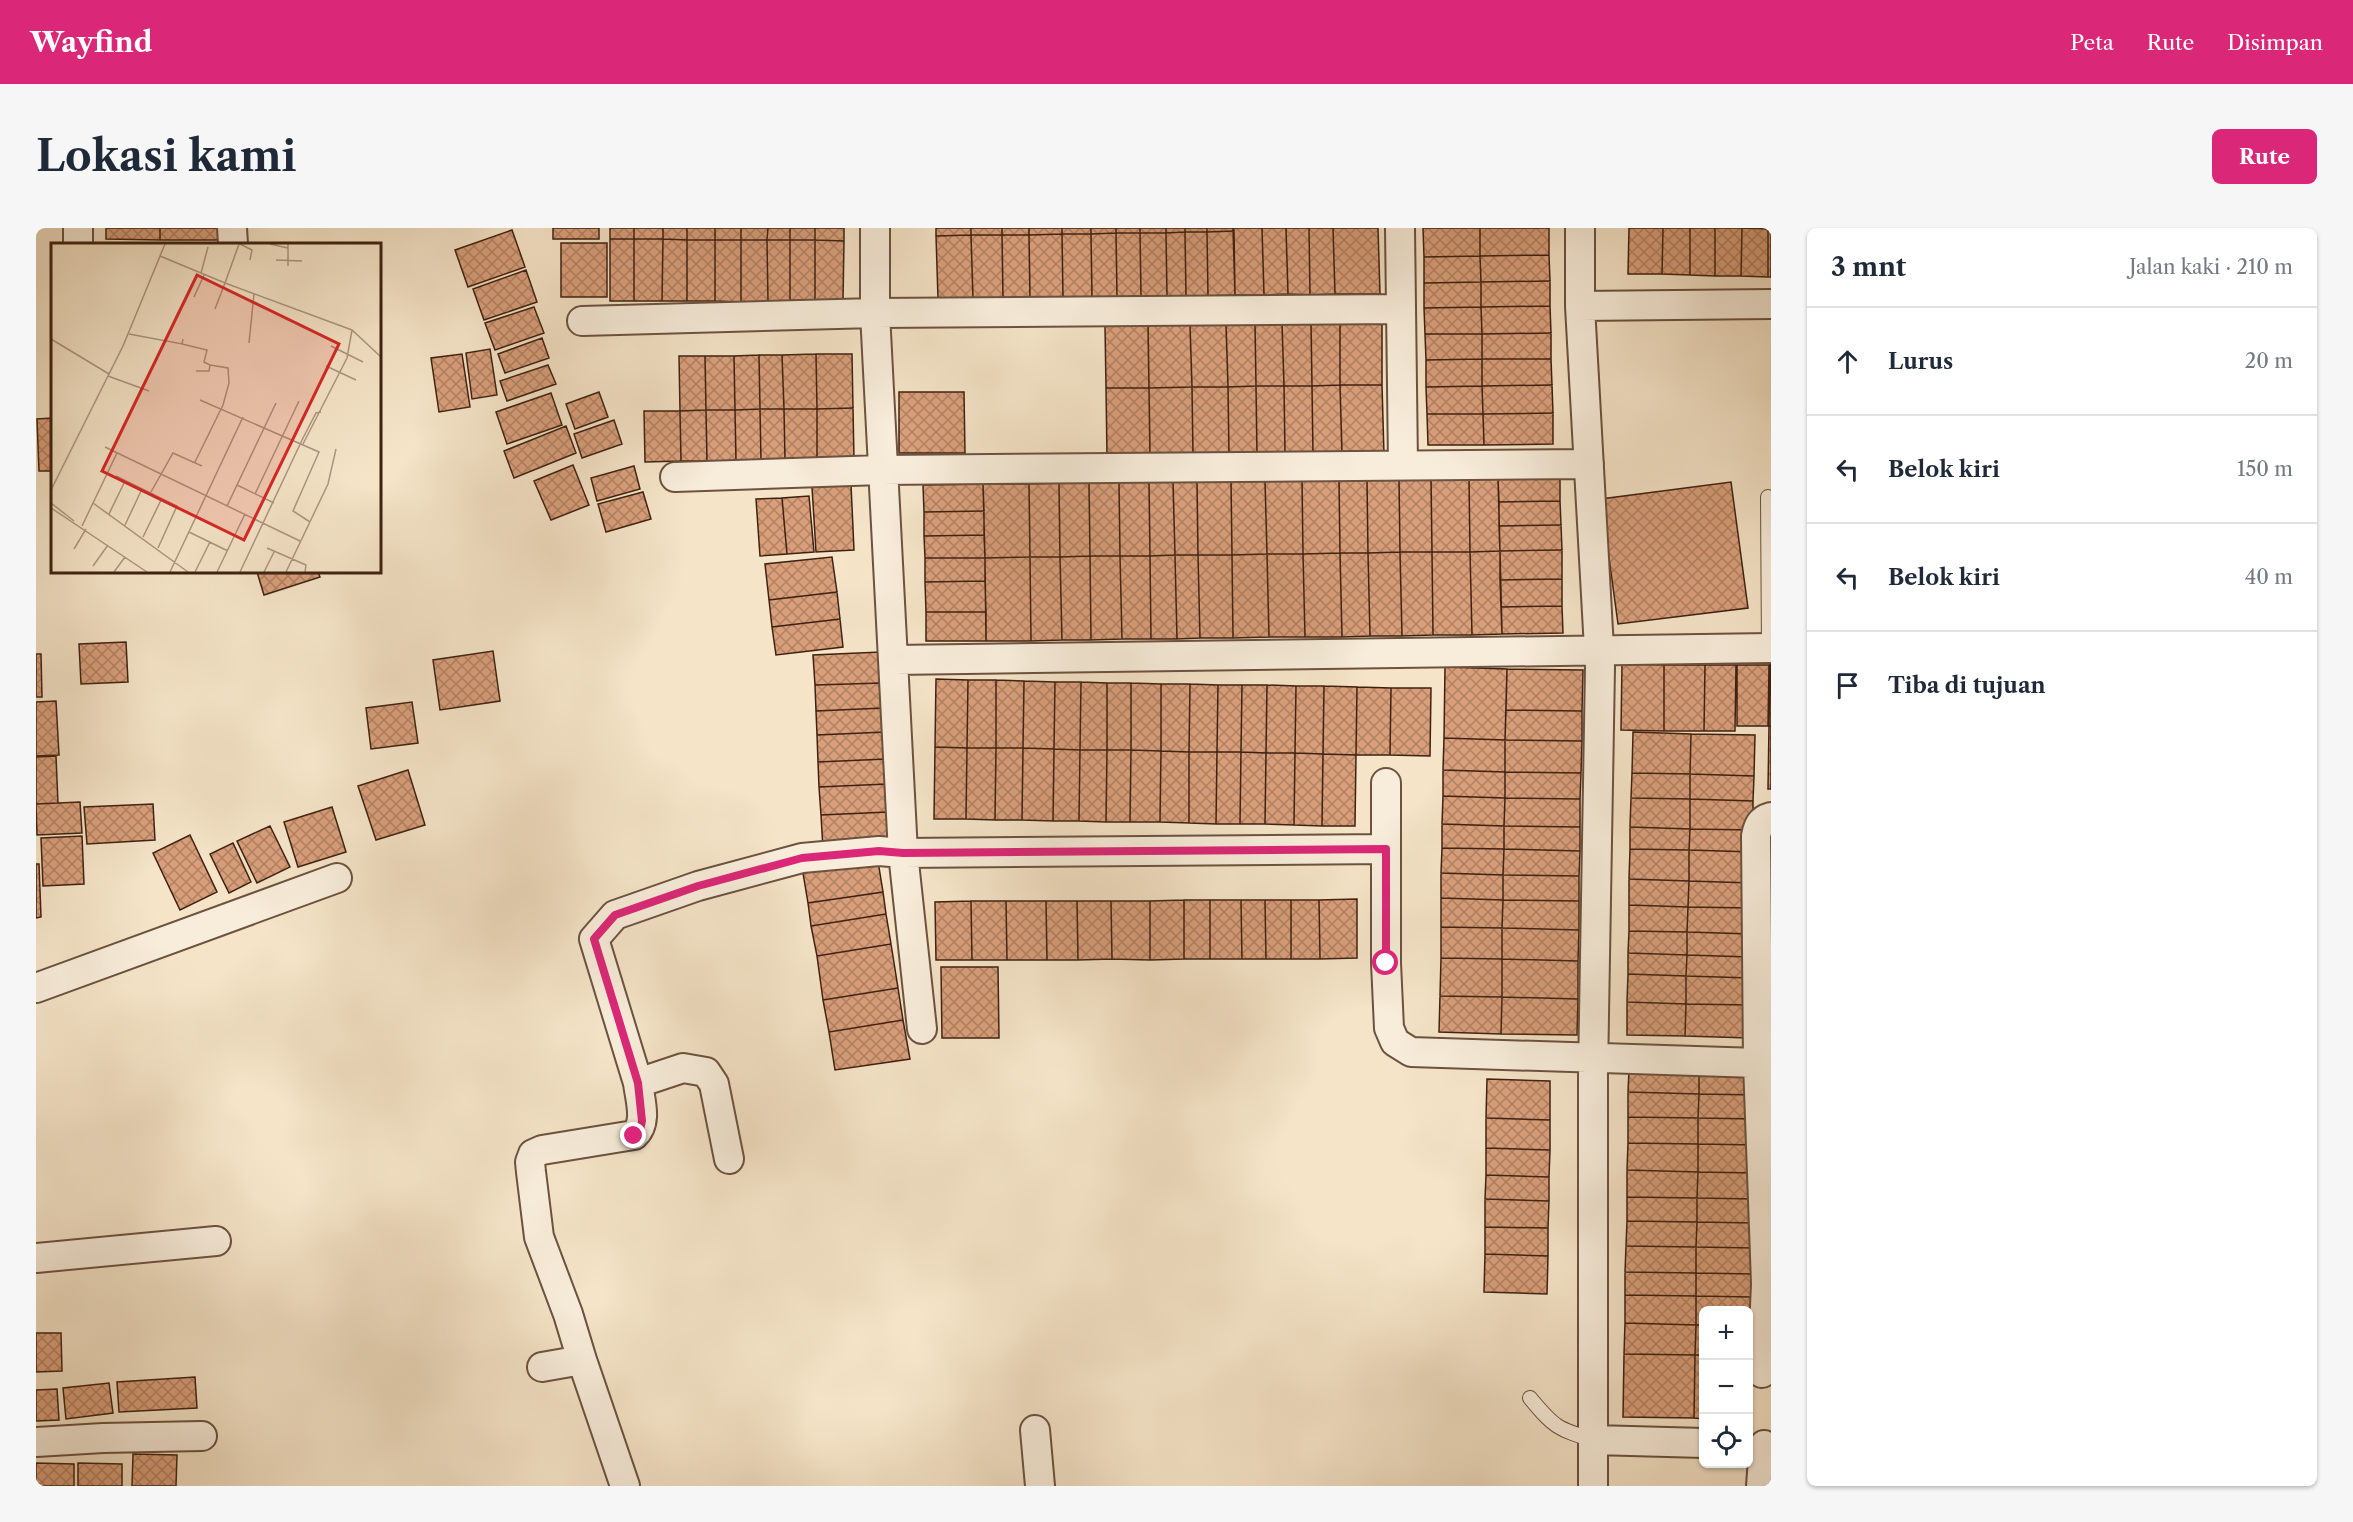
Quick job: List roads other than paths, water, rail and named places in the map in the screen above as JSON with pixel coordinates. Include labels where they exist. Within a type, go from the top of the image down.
[{"type":"street","points":[[875,228],[875,313],[882,470],[903,853],[922,1029]]},
{"type":"street","points":[[1400,228],[1403,465]]},
{"type":"street","points":[[1580,228],[1580,306],[1599,649],[1594,1058],[1593,1486]]},
{"type":"street","points":[[1580,306],[1771,304]]},
{"type":"street","points":[[582,321],[875,313],[1401,309]]},
{"type":"street","points":[[675,477],[882,470],[1588,464]]},
{"type":"street","points":[[894,660],[1770,648]]},
{"type":"street","points":[[1386,783],[1386,963],[1389,1028],[1395,1042],[1411,1052],[1758,1063]]},
{"type":"street","points":[[1762,1373],[1768,1284],[1766,1133],[1758,1063],[1765,961],[1756,836],[1759,824],[1771,817]]},
{"type":"street","points":[[625,1486],[568,1314],[539,1237],[530,1162],[533,1154],[542,1150],[634,1136],[640,1130],[642,1121],[638,1083],[594,939],[615,915],[698,886],[802,858],[879,851],[903,853],[1386,849]]},
{"type":"street","points":[[36,988],[337,878]]},
{"type":"street","points":[[638,1083],[683,1068],[706,1072],[714,1084],[729,1159]]},
{"type":"street","points":[[36,1258],[216,1241]]},
{"type":"street","points":[[543,1367],[582,1360]]},
{"type":"street","points":[[1035,1430],[1040,1486]]},
{"type":"street","points":[[36,1443],[103,1438],[202,1436]]},
{"type":"street","points":[[1594,1440],[1699,1443]]},
{"type":"street","points":[[1761,1445],[1761,1486]]},
{"type":"lane","points":[[1768,497],[1770,648]]},
{"type":"lane","points":[[1530,1398],[1546,1418],[1562,1431],[1594,1440]]}]
